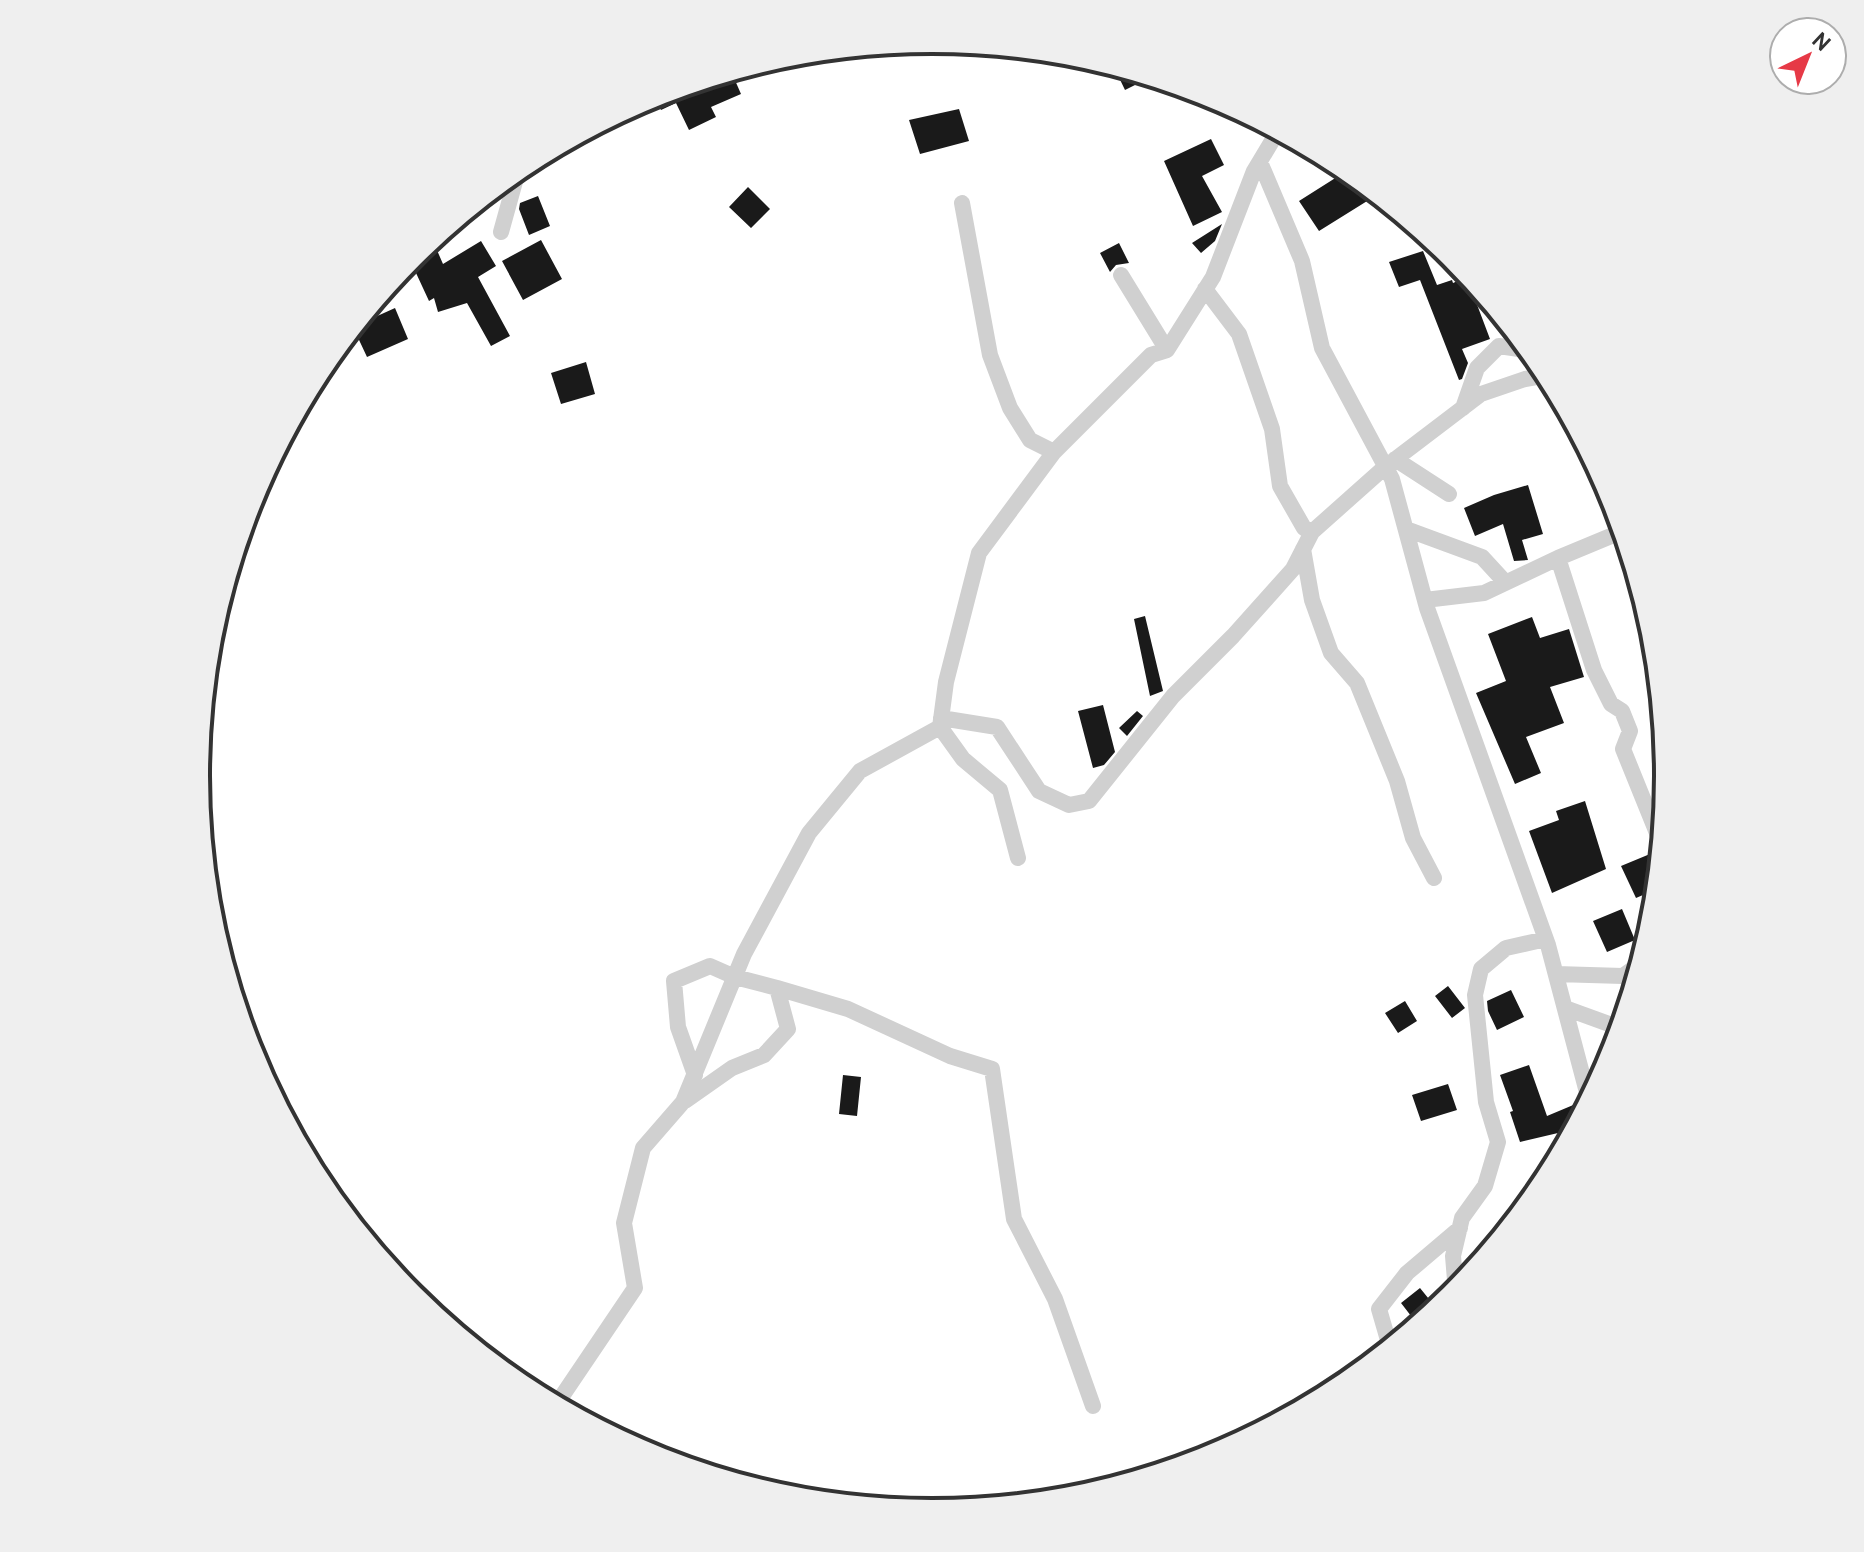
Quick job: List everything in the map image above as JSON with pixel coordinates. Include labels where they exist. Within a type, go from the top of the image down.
[{"type":"street","points":[[1018,858],[1000,790],[963,759],[940,722],[946,682],[979,553],[1054,452],[1151,355],[1167,350],[1213,277],[1260,162],[1273,140]]},
{"type":"street","points":[[1260,162],[1302,261],[1322,348],[1390,463],[1425,600],[1546,939],[1585,1084]]},
{"type":"street","points":[[501,232],[513,188]]},
{"type":"street","points":[[962,203],[990,355],[1010,408],[1030,440],[1054,452]]},
{"type":"street","points":[[1121,275],[1167,350]]},
{"type":"street","points":[[1205,289],[1239,334],[1272,429],[1280,486],[1304,528],[1312,532]]},
{"type":"street","points":[[1463,408],[1477,368],[1499,346],[1513,348]]},
{"type":"street","points":[[683,1102],[744,954],[809,833],[860,771],[940,722],[997,727],[1039,791],[1069,805],[1089,801],[1173,696],[1233,636],[1293,569],[1312,532],[1390,463],[1481,394],[1534,378]]},
{"type":"street","points":[[1390,463],[1449,494]]},
{"type":"street","points":[[1406,529],[1482,557],[1505,582]]},
{"type":"street","points":[[1425,600],[1484,593],[1613,535]]},
{"type":"street","points":[[1303,549],[1312,600],[1331,653],[1357,683],[1397,781],[1413,838],[1434,878]]},
{"type":"street","points":[[1558,558],[1594,670],[1611,704],[1622,711],[1630,731],[1623,749],[1652,821]]},
{"type":"street","points":[[1455,1274],[1453,1256],[1462,1218],[1485,1186],[1498,1142],[1486,1102],[1475,995],[1481,969],[1506,948],[1546,939]]},
{"type":"street","points":[[695,1075],[678,1027],[674,981],[710,966],[735,977],[848,1009],[950,1056],[992,1069],[1014,1219],[1055,1299],[1093,1406]]},
{"type":"street","points":[[1556,974],[1626,974]]},
{"type":"street","points":[[562,1396],[635,1288],[624,1223],[643,1148],[683,1102],[732,1068],[764,1055],[788,1029],[777,988]]},
{"type":"street","points":[[1565,1008],[1610,1024]]},
{"type":"street","points":[[1387,1337],[1379,1309],[1407,1273],[1460,1228]]},
{"type":"building","points":[[1120,79],[1137,84],[1125,90]]},
{"type":"building","points":[[736,82],[741,94],[711,107],[716,117],[689,130],[676,103],[661,110],[660,108],[700,92]]},
{"type":"building","points":[[959,109],[969,141],[920,154],[909,120]]},
{"type":"building","points":[[1211,139],[1224,165],[1202,176],[1222,212],[1193,226],[1164,161]]},
{"type":"building","points":[[1336,178],[1368,200],[1319,231],[1299,201]]},
{"type":"building","points":[[748,187],[770,209],[751,228],[729,207]]},
{"type":"building","points":[[538,196],[550,226],[529,235],[519,209],[520,203]]},
{"type":"building","points":[[1222,224],[1215,241],[1201,253],[1192,243]]},
{"type":"building","points":[[541,240],[562,279],[523,300],[502,261]]},
{"type":"building","points":[[481,241],[496,266],[478,277],[510,336],[491,346],[467,303],[438,312],[434,298],[429,301],[415,271],[437,250],[443,264]]},
{"type":"building","points":[[1119,243],[1129,263],[1116,265],[1110,272],[1100,253]]},
{"type":"building","points":[[1423,251],[1437,285],[1458,281],[1475,301],[1490,339],[1462,349],[1468,363],[1462,379],[1459,380],[1420,280],[1399,287],[1389,262]]},
{"type":"building","points":[[395,308],[408,339],[367,357],[358,338],[375,317]]},
{"type":"building","points":[[586,362],[595,394],[561,404],[551,373]]},
{"type":"building","points":[[1528,485],[1543,534],[1522,540],[1528,560],[1514,561],[1503,524],[1475,536],[1464,508]]},
{"type":"building","points":[[1145,616],[1163,691],[1150,696],[1134,619]]},
{"type":"building","points":[[1532,617],[1540,638],[1569,629],[1584,677],[1550,687],[1564,723],[1526,737],[1541,773],[1515,784],[1476,693],[1506,681],[1488,634]]},
{"type":"building","points":[[1103,705],[1115,752],[1104,765],[1093,768],[1078,711]]},
{"type":"building","points":[[1137,711],[1143,716],[1127,736],[1119,728]]},
{"type":"building","points":[[1585,801],[1606,869],[1552,893],[1529,831],[1559,820],[1556,811]]},
{"type":"building","points":[[1649,854],[1644,895],[1636,898],[1621,866]]},
{"type":"building","points":[[1622,909],[1634,940],[1607,952],[1593,921]]},
{"type":"building","points":[[1448,986],[1465,1008],[1452,1018],[1435,996]]},
{"type":"building","points":[[1511,990],[1524,1017],[1497,1030],[1487,1001]]},
{"type":"building","points":[[1405,1001],[1417,1021],[1398,1033],[1385,1013]]},
{"type":"building","points":[[1529,1065],[1547,1116],[1575,1104],[1560,1132],[1520,1142],[1500,1075]]},
{"type":"building","points":[[843,1075],[861,1077],[857,1116],[839,1114]]},
{"type":"building","points":[[1448,1084],[1457,1110],[1421,1121],[1412,1095]]},
{"type":"building","points":[[1420,1288],[1429,1300],[1411,1316],[1401,1303]]}]
